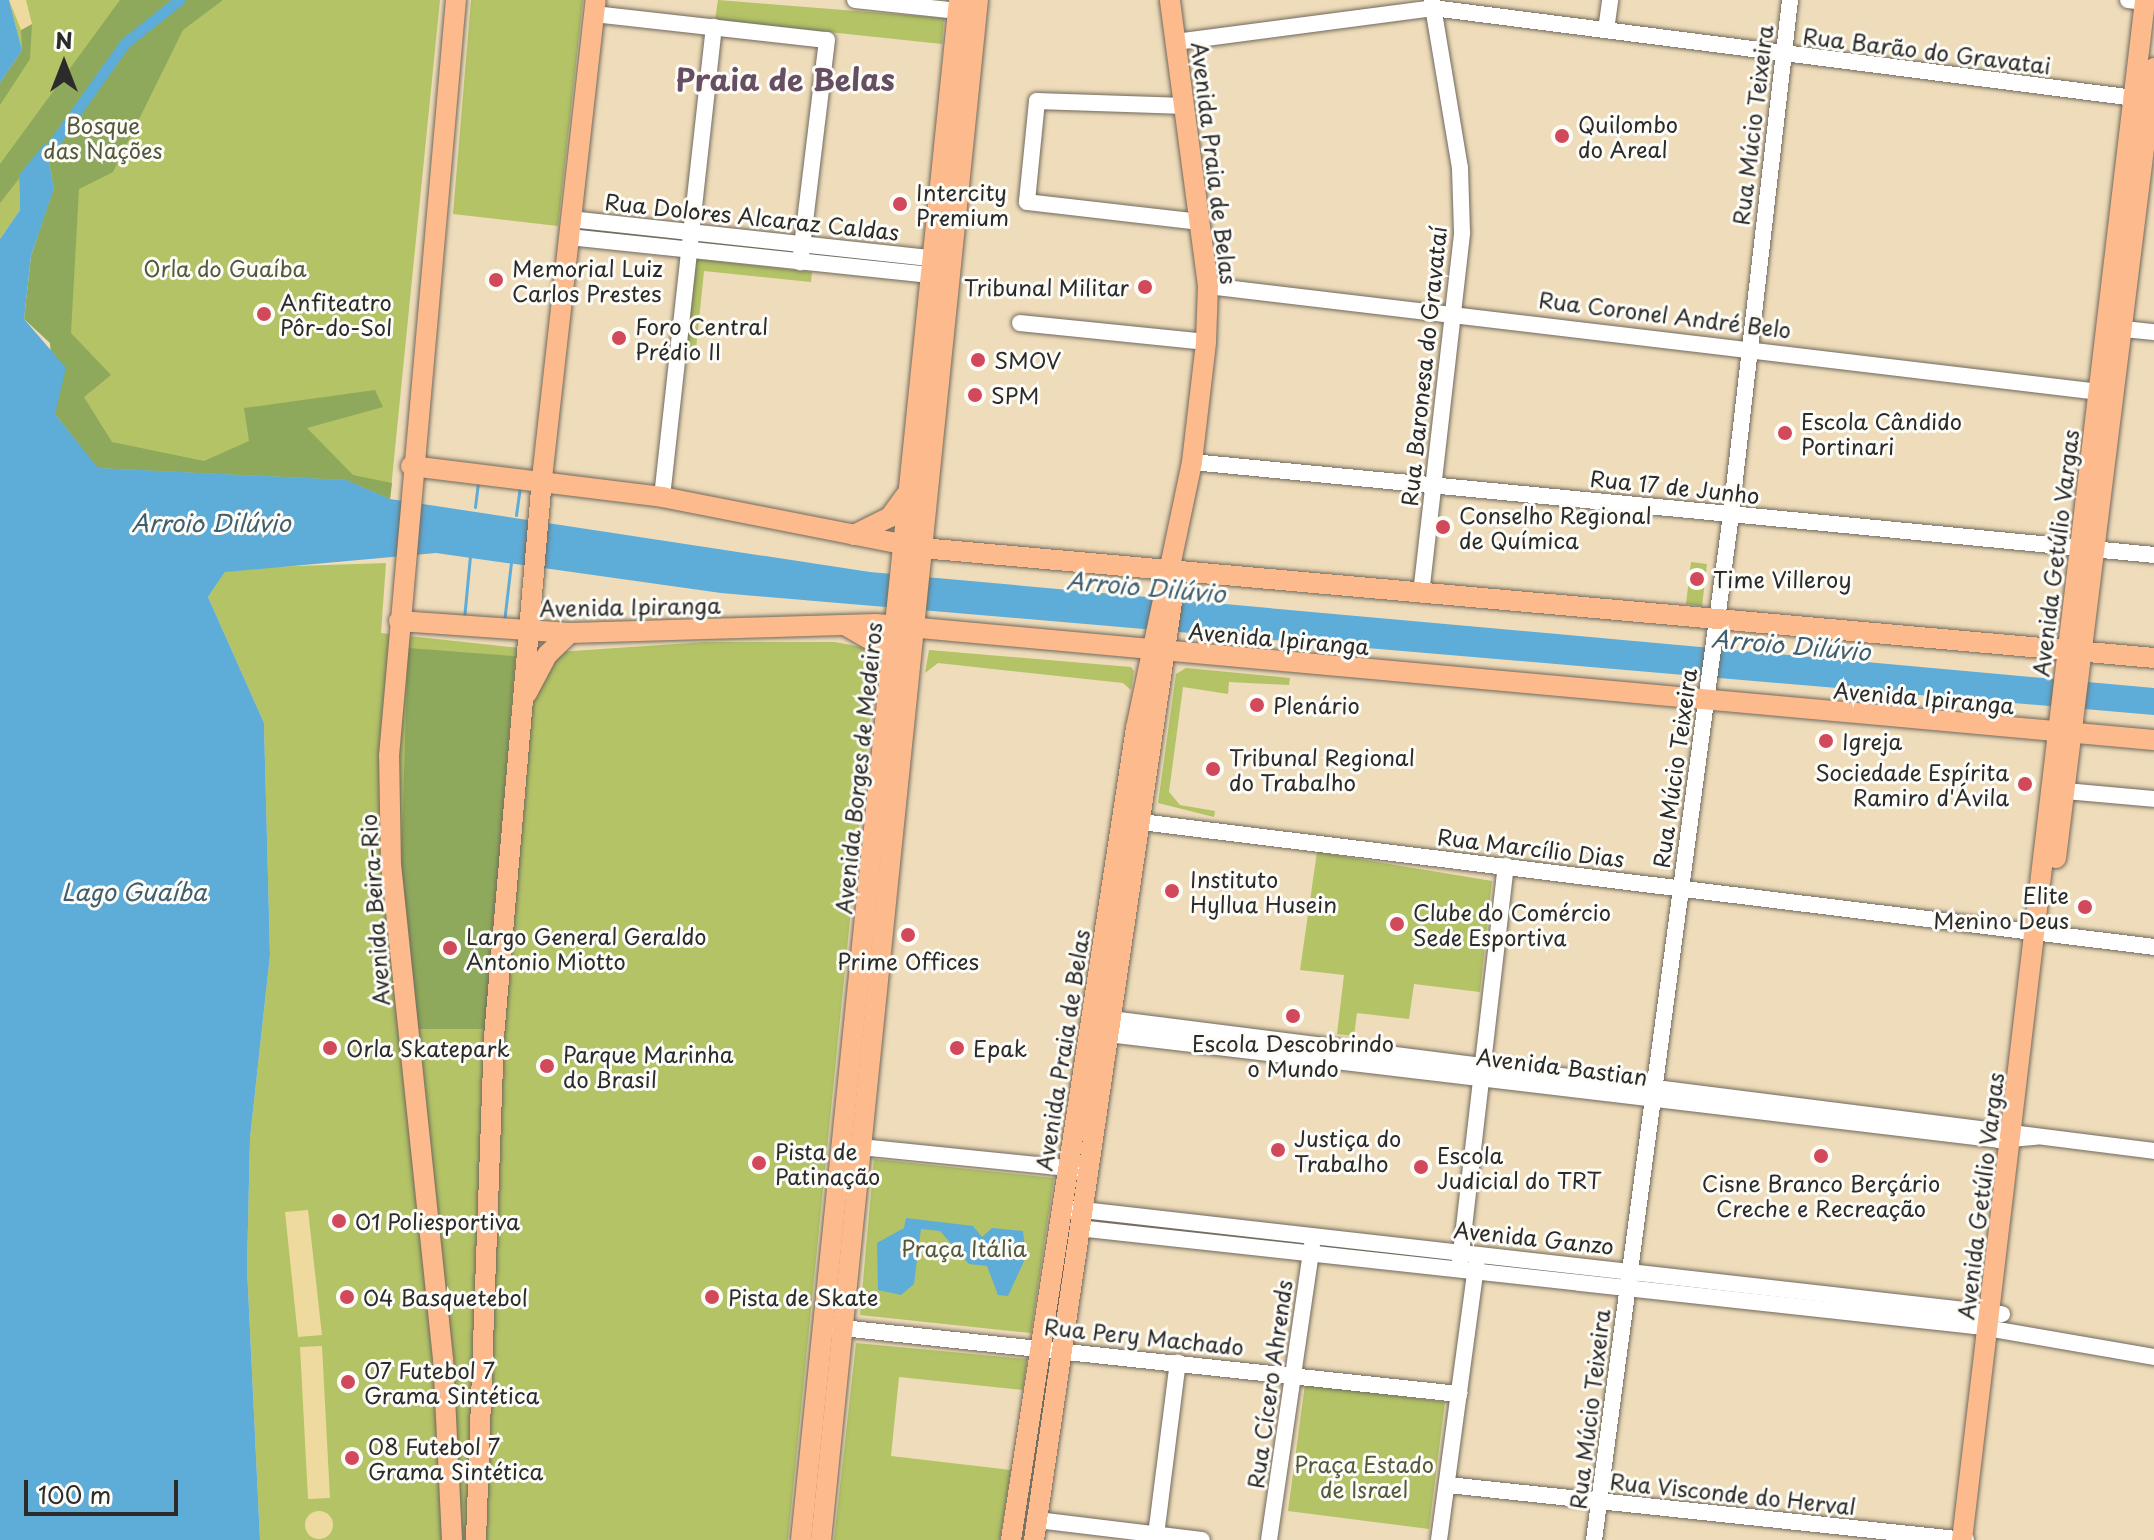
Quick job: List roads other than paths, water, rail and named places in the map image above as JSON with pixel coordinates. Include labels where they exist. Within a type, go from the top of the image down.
[{"type":"main road","name":"Avenida Beira-Rio","points":[[452,1540],[443,1359],[391,866],[389,756],[411,476],[456,0]]},
{"type":"main road","points":[[912,554],[947,292],[978,0]]},
{"type":"main road","name":"Avenida Praia de Belas","points":[[1011,1540],[1052,1348],[1168,579],[1192,462],[1206,342],[1208,286],[1170,0]]},
{"type":"main road","name":"Avenida Getúlio Vargas","points":[[2108,393],[2124,329],[2141,98],[2140,1]]},
{"type":"main road","name":"Avenida Borges de Medeiros","points":[[801,1540],[861,1147],[910,666],[906,619],[912,554],[909,491],[928,267],[959,5]]},
{"type":"main road","points":[[476,1540],[494,1050],[541,488],[595,7]]},
{"type":"main road","name":"Avenida Getúlio Vargas","points":[[1967,1537],[2021,1136],[2039,934],[2072,660],[2090,549],[2141,98],[2154,68]]},
{"type":"main road","points":[[928,267],[947,292]]},
{"type":"main road","points":[[545,452],[576,484]]},
{"type":"main road","points":[[411,476],[541,488],[576,484],[662,497],[854,535],[912,554],[1168,579],[1421,594],[1715,628],[2072,660],[2154,658]]},
{"type":"main road","points":[[854,535],[890,517],[909,491]]},
{"type":"main road","name":"Avenida Borges de Medeiros","points":[[821,1540],[833,1327],[894,651],[906,619]]},
{"type":"main road","name":"Avenida Ipiranga","points":[[399,621],[570,633],[845,625],[906,619],[1160,644],[1195,654],[2065,725],[2154,740]]},
{"type":"main road","points":[[845,625],[894,651],[910,666]]},
{"type":"main road","points":[[522,704],[547,655],[570,633]]},
{"type":"main road","name":"Avenida Praia de Belas","points":[[1077,1168],[1110,1027],[1162,684],[1160,644]]},
{"type":"main road","points":[[1162,684],[1195,654]]},
{"type":"main road","name":"Avenida Getúlio Vargas","points":[[2039,934],[2065,791],[2065,725]]},
{"type":"main road","name":"Avenida Praia de Belas","points":[[1036,1530],[1052,1348]]},
{"type":"street","points":[[855,0],[959,5]]},
{"type":"street","points":[[1606,30],[1610,0]]},
{"type":"street","name":"Rua Múcio Teixeira","points":[[1594,1540],[1731,514],[1790,0]]},
{"type":"street","name":"Rua Barão do Gravatai","points":[[1176,42],[1432,4],[1784,55],[2141,98]]},
{"type":"street","name":"Rua Baronesa do Gravataí","points":[[1421,594],[1453,312],[1460,168],[1432,4]]},
{"type":"street","points":[[595,7],[714,27],[827,40],[801,253]]},
{"type":"street","points":[[662,497],[714,27]]},
{"type":"street","points":[[1185,106],[1037,101],[1027,202],[1201,222]]},
{"type":"street","name":"Rua Dolores Alcaraz Caldas","points":[[569,228],[928,267]]},
{"type":"street","name":"Rua Coronel André Belo","points":[[1208,286],[1748,345],[2108,393]]},
{"type":"street","points":[[1020,323],[1206,342]]},
{"type":"street","points":[[2124,329],[2154,332]]},
{"type":"street","name":"Rua 17 de Junho","points":[[1192,462],[2154,555]]},
{"type":"street","points":[[2065,791],[2154,799]]},
{"type":"street","name":"Rua Marcílio Dias","points":[[1141,822],[2154,947]]},
{"type":"street","points":[[1439,1540],[1459,1394],[1482,1071],[1506,866]]},
{"type":"street","name":"Avenida Bastian","points":[[1110,1027],[2154,1151]]},
{"type":"street","points":[[861,1147],[1077,1168]]},
{"type":"street","name":"Avenida Ganzo","points":[[1073,1215],[1203,1223],[1312,1244]]},
{"type":"street","name":"Avenida Ganzo","points":[[1073,1215],[1201,1241],[1312,1244],[1807,1299],[2154,1357]]},
{"type":"street","points":[[1201,1241],[1203,1223]]},
{"type":"street","name":"Rua Cícero Ahrends","points":[[1269,1540],[1312,1244]]},
{"type":"street","name":"Rua Pery Machado","points":[[833,1327],[1052,1348],[1459,1394]]},
{"type":"street","points":[[1156,1535],[1178,1362]]},
{"type":"street","name":"Rua Visconde do Herval","points":[[1448,1485],[1599,1501],[1820,1532],[1967,1537]]},
{"type":"street","points":[[1036,1530],[1202,1540]]},
{"type":"water","points":[[0,0],[9,0],[22,50],[0,83]]},
{"type":"water","name":"Lago Guaíba","points":[[45,143],[54,188],[31,256],[24,319],[66,368],[55,414],[98,468],[346,480],[390,499],[870,572],[2154,688],[2154,715],[721,593],[436,553],[225,572],[208,597],[264,723],[270,955],[250,1138],[247,1268],[260,1540],[0,1540],[0,239],[20,210],[19,175]]},
{"type":"water","points":[[906,1218],[973,1226],[982,1237],[992,1228],[1023,1231],[1026,1257],[1008,1296],[998,1295],[987,1266],[969,1264],[940,1231],[921,1229],[914,1284],[901,1295],[878,1290],[877,1243],[904,1228]]},
{"type":"waterway","points":[[51,147],[125,43],[179,0]]},
{"type":"waterway","points":[[475,507],[478,483]]},
{"type":"waterway","points":[[516,515],[520,487]]},
{"type":"waterway","points":[[464,619],[470,555]]},
{"type":"waterway","points":[[504,622],[511,562]]},
{"type":"place","name":"Quilombo do Areal","points":[[1562,136]]},
{"type":"place","name":"Intercity Premium","points":[[900,204]]},
{"type":"place","name":"Memorial Luiz Carlos Prestes","points":[[496,280]]},
{"type":"place","name":"Tribunal Militar","points":[[1145,287]]},
{"type":"place","name":"Anfiteatro Pôr-do-Sol","points":[[264,314]]},
{"type":"place","name":"Foro Central Prédio II","points":[[619,338]]},
{"type":"place","name":"SMOV","points":[[978,360]]},
{"type":"place","name":"SPM","points":[[975,395]]},
{"type":"place","name":"Escola Cândido Portinari","points":[[1785,433]]},
{"type":"place","name":"Conselho Regional de Química","points":[[1443,527]]},
{"type":"place","name":"Time Villeroy","points":[[1697,579]]},
{"type":"place","name":"Plenário","points":[[1257,705]]},
{"type":"place","name":"Igreja","points":[[1826,741]]},
{"type":"place","name":"Tribunal Regional do Trabalho","points":[[1213,769]]},
{"type":"place","name":"Sociedade Espírita Ramiro d'Ávila","points":[[2025,784]]},
{"type":"place","name":"Instituto Hyllua Husein","points":[[1172,891]]},
{"type":"place","name":"Elite Menino Deus","points":[[2085,907]]},
{"type":"place","name":"Clube do Comércio Sede Esportiva","points":[[1397,924]]},
{"type":"place","name":"Prime Offices","points":[[908,935]]},
{"type":"place","name":"Largo General Geraldo Antonio Miotto","points":[[450,948]]},
{"type":"place","name":"Escola Descobrindo o Mundo","points":[[1293,1016]]},
{"type":"place","name":"Orla Skatepark","points":[[330,1048]]},
{"type":"place","name":"Epak","points":[[957,1048]]},
{"type":"place","name":"Parque Marinha do Brasil","points":[[547,1066]]},
{"type":"place","name":"Justiça do Trabalho","points":[[1278,1150]]},
{"type":"place","name":"Cisne Branco Berçário Creche e Recreação","points":[[1821,1156]]},
{"type":"place","name":"Pista de Patinação","points":[[759,1163]]},
{"type":"place","name":"Escola Judicial do TRT","points":[[1421,1167]]},
{"type":"place","name":"01 Poliesportiva","points":[[339,1221]]},
{"type":"place","name":"04 Basquetebol","points":[[347,1297]]},
{"type":"place","name":"Pista de Skate","points":[[712,1297]]},
{"type":"place","name":"07 Futebol 7 Grama Sintética","points":[[348,1382]]},
{"type":"place","name":"08 Futebol 7 Grama Sintética","points":[[352,1458]]},
{"type":"district","name":"Praia de Belas","points":[[785,79]]},
{"type":"park label","name":"Bosque das Nações","points":[[103,136]]},
{"type":"park label","name":"Orla do Guaíba","points":[[225,268]]},
{"type":"park label","name":"Praça Itália","points":[[964,1248]]},
{"type":"park label","name":"Praça Estado de Israel","points":[[1364,1476]]},
{"type":"water label","name":"Arroio Dilúvio","points":[[211,523]]},
{"type":"water label","name":"Arroio Dilúvio","points":[[1146,587]]},
{"type":"water label","name":"Arroio Dilúvio","points":[[1791,645]]}]
